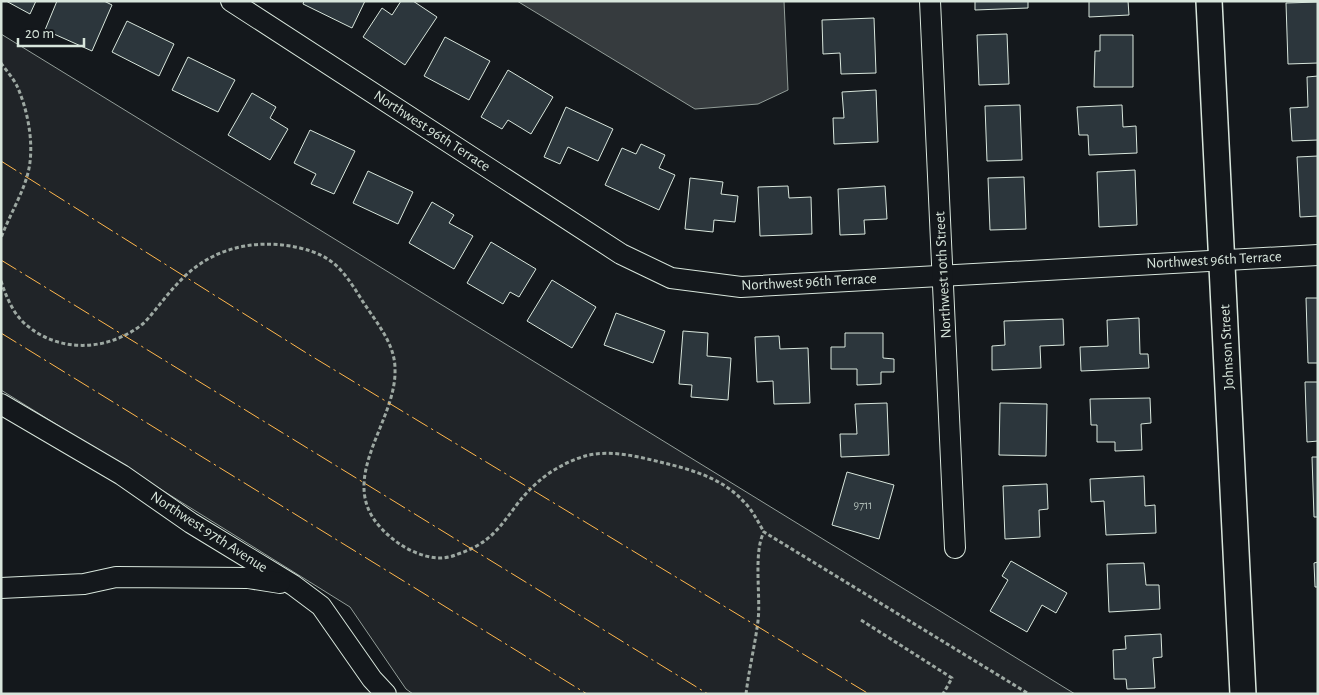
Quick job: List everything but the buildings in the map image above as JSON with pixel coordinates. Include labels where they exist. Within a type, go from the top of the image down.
[{"type":"street","name":"Northwest 96th Terrace","points":[[231,1],[621,254],[671,278],[741,287],[1318,255]]},
{"type":"street","name":"Northwest 10th Street","points":[[930,1],[955,548]]},
{"type":"street","name":"Johnson Street","points":[[1209,1],[1243,694]]},
{"type":"street","name":"Northwest 97th Avenue","points":[[1,404],[122,474],[190,523],[293,585],[321,606],[372,679],[386,694]]},
{"type":"street","points":[[1,588],[84,584],[116,577],[248,578],[293,585]]},
{"type":"path","points":[[1,63],[16,85],[25,112],[30,139],[30,162],[18,198],[1,238]]},
{"type":"path","points":[[1,282],[7,300],[23,322],[43,336],[58,342],[90,347],[118,340],[142,325],[175,285],[200,264],[218,254],[256,244],[276,244],[316,252],[341,268],[386,337],[393,352],[396,370],[389,406],[365,468],[364,487],[367,503],[376,523],[391,539],[410,550],[430,557],[449,558],[467,551],[485,542],[500,528],[527,493],[539,481],[572,461],[590,455],[610,454],[638,457],[682,467],[712,478],[733,490],[747,505],[764,532],[1029,694]]},
{"type":"path","points":[[746,694],[758,619],[761,538],[764,532]]},
{"type":"path","points":[[861,620],[952,678],[943,694]]},
{"type":"shaded area","points":[[517,1],[784,1],[788,90],[758,104],[695,109]]},
{"type":"shaded area","points":[[1,34],[1075,694],[413,694],[406,689],[350,607],[1,390]]},
{"type":"power","points":[[1,161],[308,354],[869,694]]},
{"type":"power","points":[[1,260],[708,694]]},
{"type":"power","points":[[1,333],[587,694]]}]
